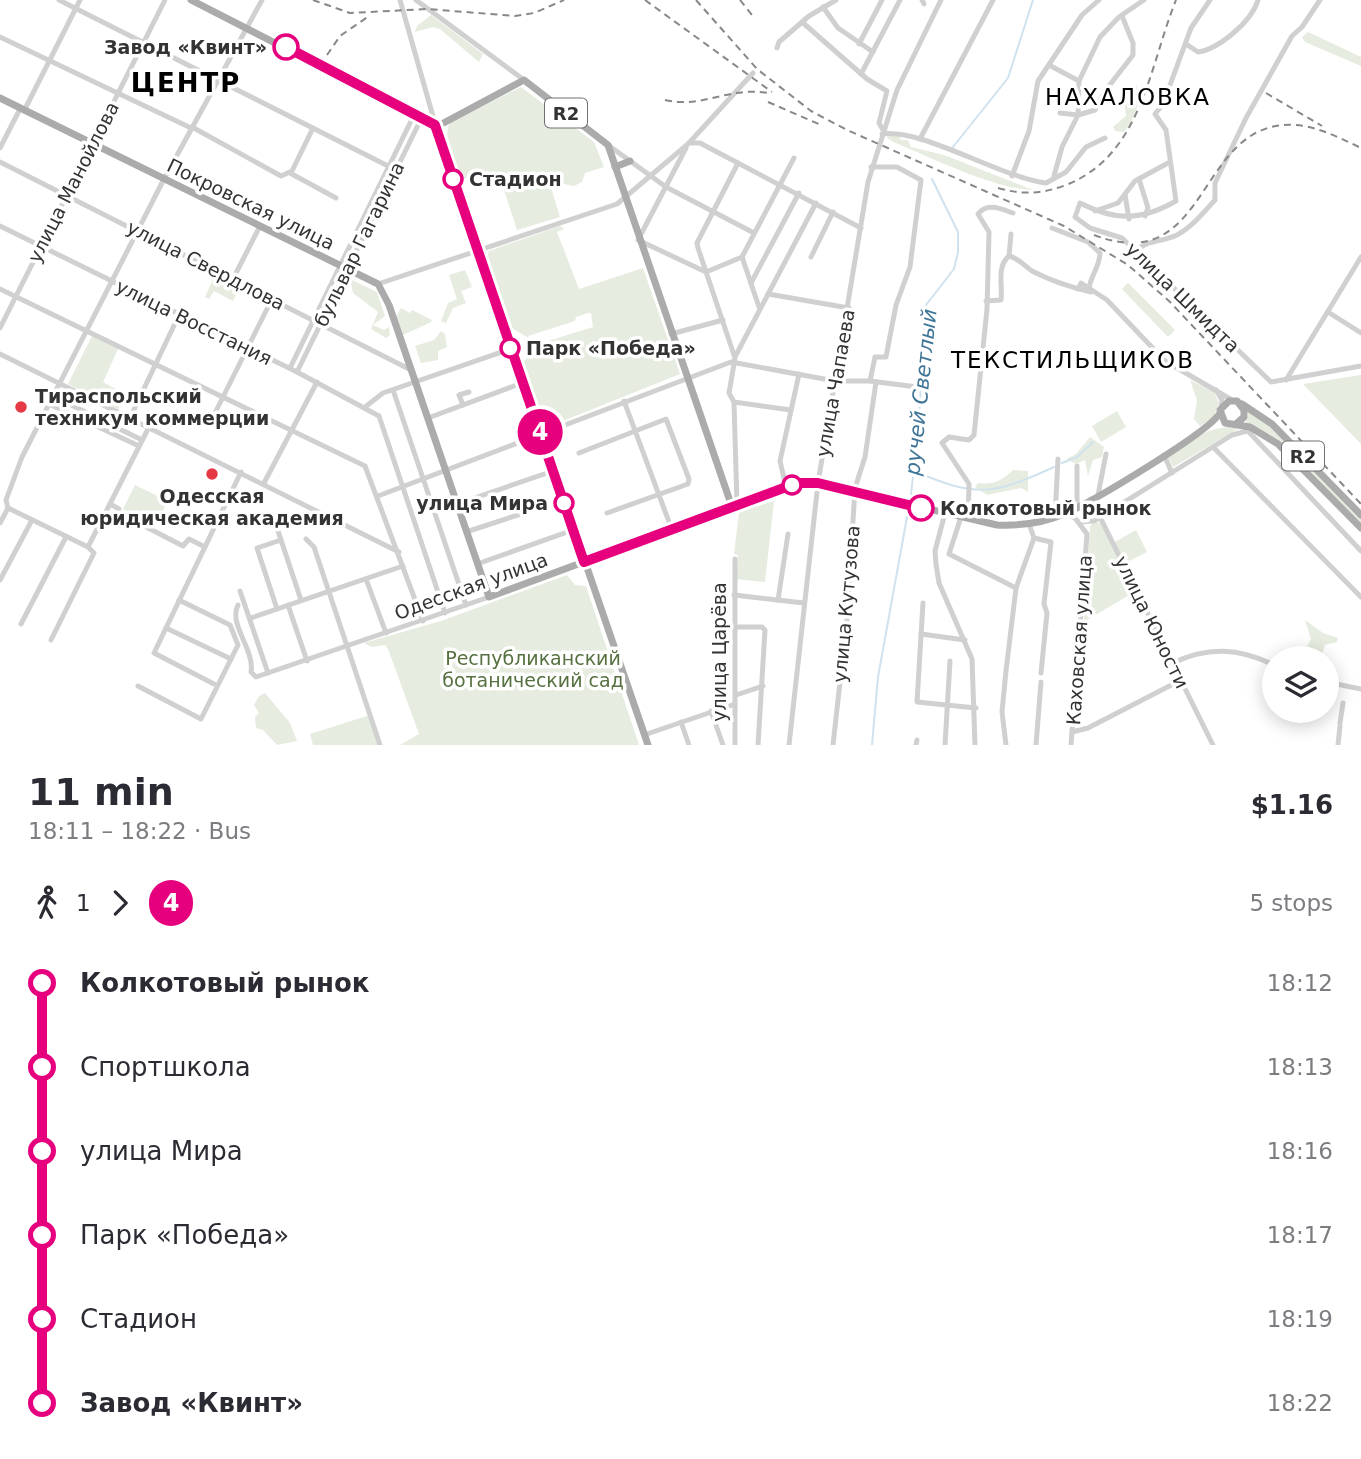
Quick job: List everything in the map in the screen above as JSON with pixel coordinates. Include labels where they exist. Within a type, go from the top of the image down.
[{"type":"main road","points":[[191,0],[418,115],[436,127],[648,745]]},
{"type":"main road","name":"R2","points":[[436,127],[524,80],[608,145],[638,240],[734,506]]},
{"type":"main road","name":"Покровская улица","points":[[0,100],[378,284]]},
{"type":"main road","points":[[615,167],[630,161]]},
{"type":"main road","points":[[378,284],[383,290],[489,597]]},
{"type":"main road","points":[[1236,402],[1244,413],[1239,425],[1203,431],[1220,410],[1236,402]]},
{"type":"main road","name":"R2","points":[[1236,402],[1255,410],[1272,424],[1361,515]]},
{"type":"main road","name":"R2","points":[[1220,410],[1239,425],[1282,448],[1361,528]]},
{"type":"main road","name":"Одесская улица","points":[[489,597],[786,487],[807,482],[965,518],[997,524],[1029,524],[1065,514],[1203,431]]},
{"type":"street","points":[[60,0],[396,170]]},
{"type":"street","points":[[0,148],[50,60],[80,0]]},
{"type":"street","name":"улица Манойлова","points":[[0,328],[165,0]]},
{"type":"street","points":[[0,523],[8,508],[6,500],[22,457],[164,179],[262,0]]},
{"type":"street","points":[[400,0],[436,127]]},
{"type":"street","points":[[416,0],[524,80]]},
{"type":"street","points":[[777,48],[779,42],[802,22],[836,0]]},
{"type":"street","points":[[859,44],[882,0]]},
{"type":"street","points":[[861,74],[900,0]]},
{"type":"street","points":[[883,132],[901,82],[941,0]]},
{"type":"street","points":[[920,139],[993,0]]},
{"type":"street","points":[[1012,176],[1029,131],[1038,81],[1082,15],[1098,0]]},
{"type":"street","points":[[1052,179],[1062,147],[1072,132],[1078,115],[1079,81],[1102,33],[1144,0]]},
{"type":"street","name":"улица Шмидта","points":[[1210,0],[1199,13],[1163,104],[1155,114],[1166,130],[1168,163],[1176,201],[1145,216],[1129,219],[1095,211],[1080,203],[1075,217],[1090,228],[1122,238],[1266,379],[1276,383],[1286,380]]},
{"type":"street","points":[[1186,44],[1198,52],[1213,48],[1237,32],[1258,0]]},
{"type":"street","points":[[1135,253],[1142,246],[1170,238],[1189,228],[1215,200],[1215,183],[1246,118],[1292,36],[1320,0]]},
{"type":"street","points":[[823,8],[838,29],[873,52]]},
{"type":"street","points":[[1060,113],[1078,115],[1096,110],[1133,54],[1133,43],[1122,16]]},
{"type":"street","points":[[802,22],[888,95],[879,123],[883,132]]},
{"type":"street","points":[[0,37],[192,127],[281,176],[290,173],[313,128]]},
{"type":"street","points":[[1049,65],[1079,81]]},
{"type":"street","points":[[378,284],[617,204],[688,144],[753,73]]},
{"type":"street","name":"бульвар Гагарина","points":[[297,372],[389,166],[418,115]]},
{"type":"street","name":"бульвар Гагарина","points":[[290,368],[396,170],[418,115]]},
{"type":"street","points":[[883,132],[920,139],[1012,176],[1046,184],[1066,172],[1086,147],[1105,138]]},
{"type":"street","name":"улица Чапаева","points":[[789,745],[818,483],[871,167],[883,132]]},
{"type":"street","points":[[688,144],[697,142],[799,193],[860,228]]},
{"type":"street","points":[[688,144],[638,240],[706,272],[742,257],[794,158]]},
{"type":"street","points":[[608,145],[666,187],[754,233]]},
{"type":"street","points":[[395,154],[402,158]]},
{"type":"street","name":"улица Свердлова","points":[[0,162],[411,370]]},
{"type":"street","points":[[735,360],[697,243],[738,163]]},
{"type":"street","points":[[1095,211],[1118,203],[1139,179],[1168,163]]},
{"type":"street","name":"улица Кутузова","points":[[833,745],[856,492],[876,354],[886,357],[896,305],[908,274],[920,180],[894,166],[871,167]]},
{"type":"street","points":[[290,173],[336,198]]},
{"type":"street","points":[[1139,179],[1148,208],[1145,216]]},
{"type":"street","points":[[751,284],[799,193]]},
{"type":"street","points":[[1125,195],[1129,219]]},
{"type":"street","points":[[734,506],[734,401],[729,393],[735,360],[816,203]]},
{"type":"street","points":[[617,204],[628,209]]},
{"type":"street","points":[[1013,213],[993,206],[980,211],[979,217],[989,232],[986,301],[973,438],[967,440],[948,437],[942,443],[970,489],[965,518],[949,554],[1016,588]]},
{"type":"street","points":[[811,257],[833,212]]},
{"type":"street","name":"улица Восстания","points":[[0,226],[290,368],[379,416],[402,488]]},
{"type":"street","points":[[233,279],[260,226]]},
{"type":"street","points":[[1052,228],[1087,242],[1100,253],[1100,262],[1091,276],[1089,288]]},
{"type":"street","points":[[986,301],[1001,300],[1000,275],[1003,261],[1009,256],[1011,234]]},
{"type":"street","points":[[1009,256],[1021,260],[1032,271],[1061,285],[1098,294]]},
{"type":"street","points":[[742,257],[760,307]]},
{"type":"street","points":[[1286,380],[1361,257]]},
{"type":"street","points":[[1078,289],[1081,283],[1098,294],[1165,361],[1236,402]]},
{"type":"street","points":[[0,289],[360,463],[371,475],[423,621]]},
{"type":"street","points":[[768,294],[849,308]]},
{"type":"street","points":[[213,417],[272,299]]},
{"type":"street","points":[[1328,312],[1361,332]]},
{"type":"street","points":[[130,418],[179,315]]},
{"type":"street","points":[[671,334],[723,320]]},
{"type":"street","points":[[365,407],[378,396],[415,381],[510,349]]},
{"type":"street","points":[[0,354],[399,552]]},
{"type":"street","points":[[378,496],[735,360],[835,381],[873,381],[917,387]]},
{"type":"street","points":[[1286,380],[1361,366]]},
{"type":"street","points":[[786,487],[780,461],[799,374]]},
{"type":"street","points":[[264,483],[317,382]]},
{"type":"street","points":[[428,418],[514,386]]},
{"type":"street","points":[[1214,388],[1222,400],[1220,410]]},
{"type":"street","points":[[393,390],[466,605]]},
{"type":"street","points":[[463,405],[459,395],[469,392]]},
{"type":"street","points":[[53,396],[141,443]]},
{"type":"street","points":[[624,401],[672,530]]},
{"type":"street","points":[[734,401],[791,410]]},
{"type":"street","points":[[49,404],[141,443]]},
{"type":"street","points":[[579,453],[666,419],[689,479],[688,484],[607,513]]},
{"type":"street","points":[[1065,514],[1088,524],[1236,433],[1239,425],[1361,551]]},
{"type":"street","points":[[88,547],[149,427]]},
{"type":"street","points":[[1213,447],[1361,597]]},
{"type":"street","points":[[1095,497],[1106,454]]},
{"type":"street","points":[[1164,455],[1172,473]]},
{"type":"street","points":[[1055,517],[1058,459]]},
{"type":"street","points":[[1077,466],[1078,521]]},
{"type":"street","points":[[457,504],[553,471]]},
{"type":"street","points":[[214,684],[154,653],[241,472]]},
{"type":"street","points":[[402,488],[445,613]]},
{"type":"street","name":"улица Юности","points":[[1095,497],[1100,517],[1213,745]]},
{"type":"street","points":[[110,504],[119,509],[119,513],[183,546],[189,539],[205,547]]},
{"type":"street","points":[[8,508],[93,550],[93,559],[51,640]]},
{"type":"street","points":[[466,532],[527,512]]},
{"type":"street","points":[[945,513],[935,551],[936,564],[939,583],[972,662],[976,708],[975,745]]},
{"type":"street","points":[[0,580],[32,520]]},
{"type":"street","name":"Каховская улица","points":[[1078,521],[1087,534]]},
{"type":"street","points":[[1006,745],[1002,705],[1016,588],[1034,538],[1029,524]]},
{"type":"street","name":"Каховская улица","points":[[1071,745],[1088,524]]},
{"type":"street","points":[[477,564],[573,530]]},
{"type":"street","points":[[278,531],[301,600]]},
{"type":"street","points":[[778,600],[788,534]]},
{"type":"street","points":[[22,624],[66,537]]},
{"type":"street","points":[[1034,538],[1051,542],[1044,604],[1047,613],[1041,673]]},
{"type":"street","points":[[306,539],[314,547],[380,745]]},
{"type":"street","points":[[277,609],[257,548],[281,540]]},
{"type":"street","name":"улица Царёва","points":[[735,559],[736,745]]},
{"type":"street","points":[[251,618],[404,566]]},
{"type":"street","points":[[366,579],[386,634]]},
{"type":"street","points":[[240,591],[268,673]]},
{"type":"street","points":[[734,595],[804,603]]},
{"type":"street","name":"Одесская улица","points":[[238,605],[236,616],[253,663],[251,672],[259,677],[489,597]]},
{"type":"street","points":[[138,686],[201,719],[238,645],[230,625],[180,600]]},
{"type":"street","points":[[923,603],[917,702],[976,708]]},
{"type":"street","points":[[288,605],[307,661]]},
{"type":"street","points":[[735,626],[764,628],[758,745]]},
{"type":"street","points":[[166,628],[231,659]]},
{"type":"street","points":[[921,634],[965,640]]},
{"type":"street","points":[[1173,663],[1200,651],[1250,654],[1262,660]]},
{"type":"street","points":[[945,745],[950,662]]},
{"type":"street","points":[[1072,732],[1088,728],[1181,680]]},
{"type":"street","points":[[1036,745],[1041,682]]},
{"type":"street","points":[[1339,685],[1361,689]]},
{"type":"street","points":[[736,695],[763,686]]},
{"type":"street","points":[[1338,745],[1343,703]]},
{"type":"street","points":[[644,735],[735,704]]},
{"type":"street","points":[[711,711],[723,745]]},
{"type":"street","points":[[681,722],[689,745]]},
{"type":"green space","points":[[431,15],[483,54],[479,62],[440,29],[433,27],[415,32],[417,26]]},
{"type":"green space","points":[[1308,32],[1361,57],[1361,66],[1305,42],[1302,37]]},
{"type":"green space","points":[[1136,85],[1138,103],[1134,116],[1124,132],[1115,131],[1113,127],[1126,116],[1124,98]]},
{"type":"green space","points":[[521,87],[594,142],[604,167],[585,173],[582,182],[574,186],[549,181],[560,217],[517,230],[503,187],[480,170],[461,181],[457,176],[451,162],[447,138],[449,123]]},
{"type":"green space","points":[[888,135],[908,140],[911,147],[944,155],[1033,190],[1000,184],[962,171],[893,142],[887,138]]},
{"type":"green space","points":[[560,226],[564,229],[557,232],[579,289],[643,268],[680,374],[553,425],[548,422],[541,425],[521,366],[531,351],[527,337],[510,327],[486,259],[489,251]],"holes":[[[591,313],[593,327],[532,346],[528,336]]]},
{"type":"green space","points":[[465,270],[472,287],[461,291],[466,303],[453,308],[446,323],[441,321],[448,303],[457,299],[449,275]]},
{"type":"green space","points":[[216,272],[241,285],[233,301],[214,291],[209,299],[205,297]]},
{"type":"green space","points":[[350,279],[377,292],[385,316],[373,325],[384,330],[389,327],[390,335],[386,338],[371,329],[378,312],[353,293]]},
{"type":"green space","points":[[1128,283],[1175,330],[1168,337],[1122,289]]},
{"type":"green space","points":[[401,308],[410,313],[412,310],[432,320],[401,336],[395,319]]},
{"type":"green space","points":[[441,331],[445,334],[447,347],[438,351],[438,360],[421,363],[415,346],[434,340]]},
{"type":"green space","points":[[92,336],[118,349],[103,382],[125,394],[118,410],[68,384]]},
{"type":"green space","points":[[1361,375],[1361,444],[1303,384]]},
{"type":"green space","points":[[1190,380],[1214,392],[1219,403],[1213,418],[1200,426],[1194,419],[1197,400]]},
{"type":"green space","points":[[1249,410],[1254,411],[1361,518],[1361,525],[1270,435],[1246,422]]},
{"type":"green space","points":[[1117,411],[1126,427],[1101,442],[1092,426]]},
{"type":"green space","points":[[1228,427],[1238,429],[1173,467],[1168,457],[1181,447],[1203,434]]},
{"type":"green space","points":[[1090,437],[1104,447],[1102,457],[1093,460],[1088,476],[1085,460],[1076,464],[1066,459],[1076,454]]},
{"type":"green space","points":[[1013,470],[1028,471],[1028,492],[1021,488],[987,495],[975,487],[978,483],[997,481]]},
{"type":"green space","points":[[135,485],[168,501],[156,525],[123,509]]},
{"type":"green space","points":[[774,501],[765,582],[736,579],[738,555],[734,554],[739,512]]},
{"type":"green space","points":[[1096,521],[1103,525],[1136,591],[1084,620],[1090,526]]},
{"type":"green space","points":[[1136,530],[1147,552],[1125,563],[1115,542]]},
{"type":"green space","name":"Республиканский ботанический сад","points":[[567,575],[575,585],[586,586],[639,745],[400,745],[419,734],[388,649],[385,645],[372,647],[364,643],[441,621]]},
{"type":"green space","points":[[1305,620],[1323,633],[1338,638],[1337,642],[1325,646],[1307,646],[1311,639]]},
{"type":"green space","points":[[265,693],[290,723],[297,741],[277,745],[263,730],[256,728],[255,717],[259,713],[254,705],[259,696]]},
{"type":"green space","points":[[370,715],[380,745],[313,745],[310,734]]},
{"type":"waterway","name":"ручей Светлый","points":[[953,147],[1008,78],[1033,0]]},
{"type":"waterway","name":"ручей Светлый","points":[[911,494],[918,433],[926,305],[954,269],[958,252],[958,232],[932,179]]},
{"type":"waterway","points":[[1062,463],[1077,457],[1093,442]]},
{"type":"waterway","points":[[914,471],[954,486],[985,490],[1000,488],[1054,467]]},
{"type":"waterway","name":"ручей Светлый","points":[[872,745],[878,677],[907,517]]},
{"type":"railway","points":[[313,0],[350,13],[428,9],[515,16],[534,13],[564,0]]},
{"type":"railway","points":[[645,0],[772,92]]},
{"type":"railway","points":[[696,0],[757,69],[811,111],[847,130],[1064,226],[1128,265],[1169,301],[1361,504]]},
{"type":"railway","points":[[740,0],[752,15]]},
{"type":"railway","points":[[998,188],[1024,193],[1057,188],[1091,171],[1111,153],[1127,131],[1139,106],[1176,0]]},
{"type":"railway","points":[[327,55],[340,36],[369,16]]},
{"type":"railway","points":[[665,100],[691,102],[741,92],[768,93]]},
{"type":"railway","points":[[1266,93],[1322,126]]},
{"type":"railway","points":[[768,102],[821,125]]},
{"type":"railway","points":[[1094,235],[1132,243],[1161,236],[1183,218],[1238,146],[1263,130],[1305,126],[1361,148]]},
{"type":"bus line","name":"4","points":[[286,47],[435,125],[584,562],[797,483],[818,483],[921,508]]},
{"type":"place","name":"Завод «Квинт»","points":[[286,47]]},
{"type":"place","name":"Стадион","points":[[453,179]]},
{"type":"place","name":"Парк «Победа»","points":[[510,348]]},
{"type":"place","name":"Тираспольский техникум коммерции","points":[[21,407]]},
{"type":"place","name":"Одесская юридическая академия","points":[[212,474]]},
{"type":"place","name":"улица Мира","points":[[564,503]]},
{"type":"place","name":"Колкотовый рынок","points":[[921,508]]},
{"type":"district","name":"ЦЕНТР","points":[[186,83]]},
{"type":"district","name":"НАХАЛОВКА","points":[[1128,97]]},
{"type":"district","name":"ТЕКСТИЛЬЩИКОВ","points":[[1073,360]]}]
